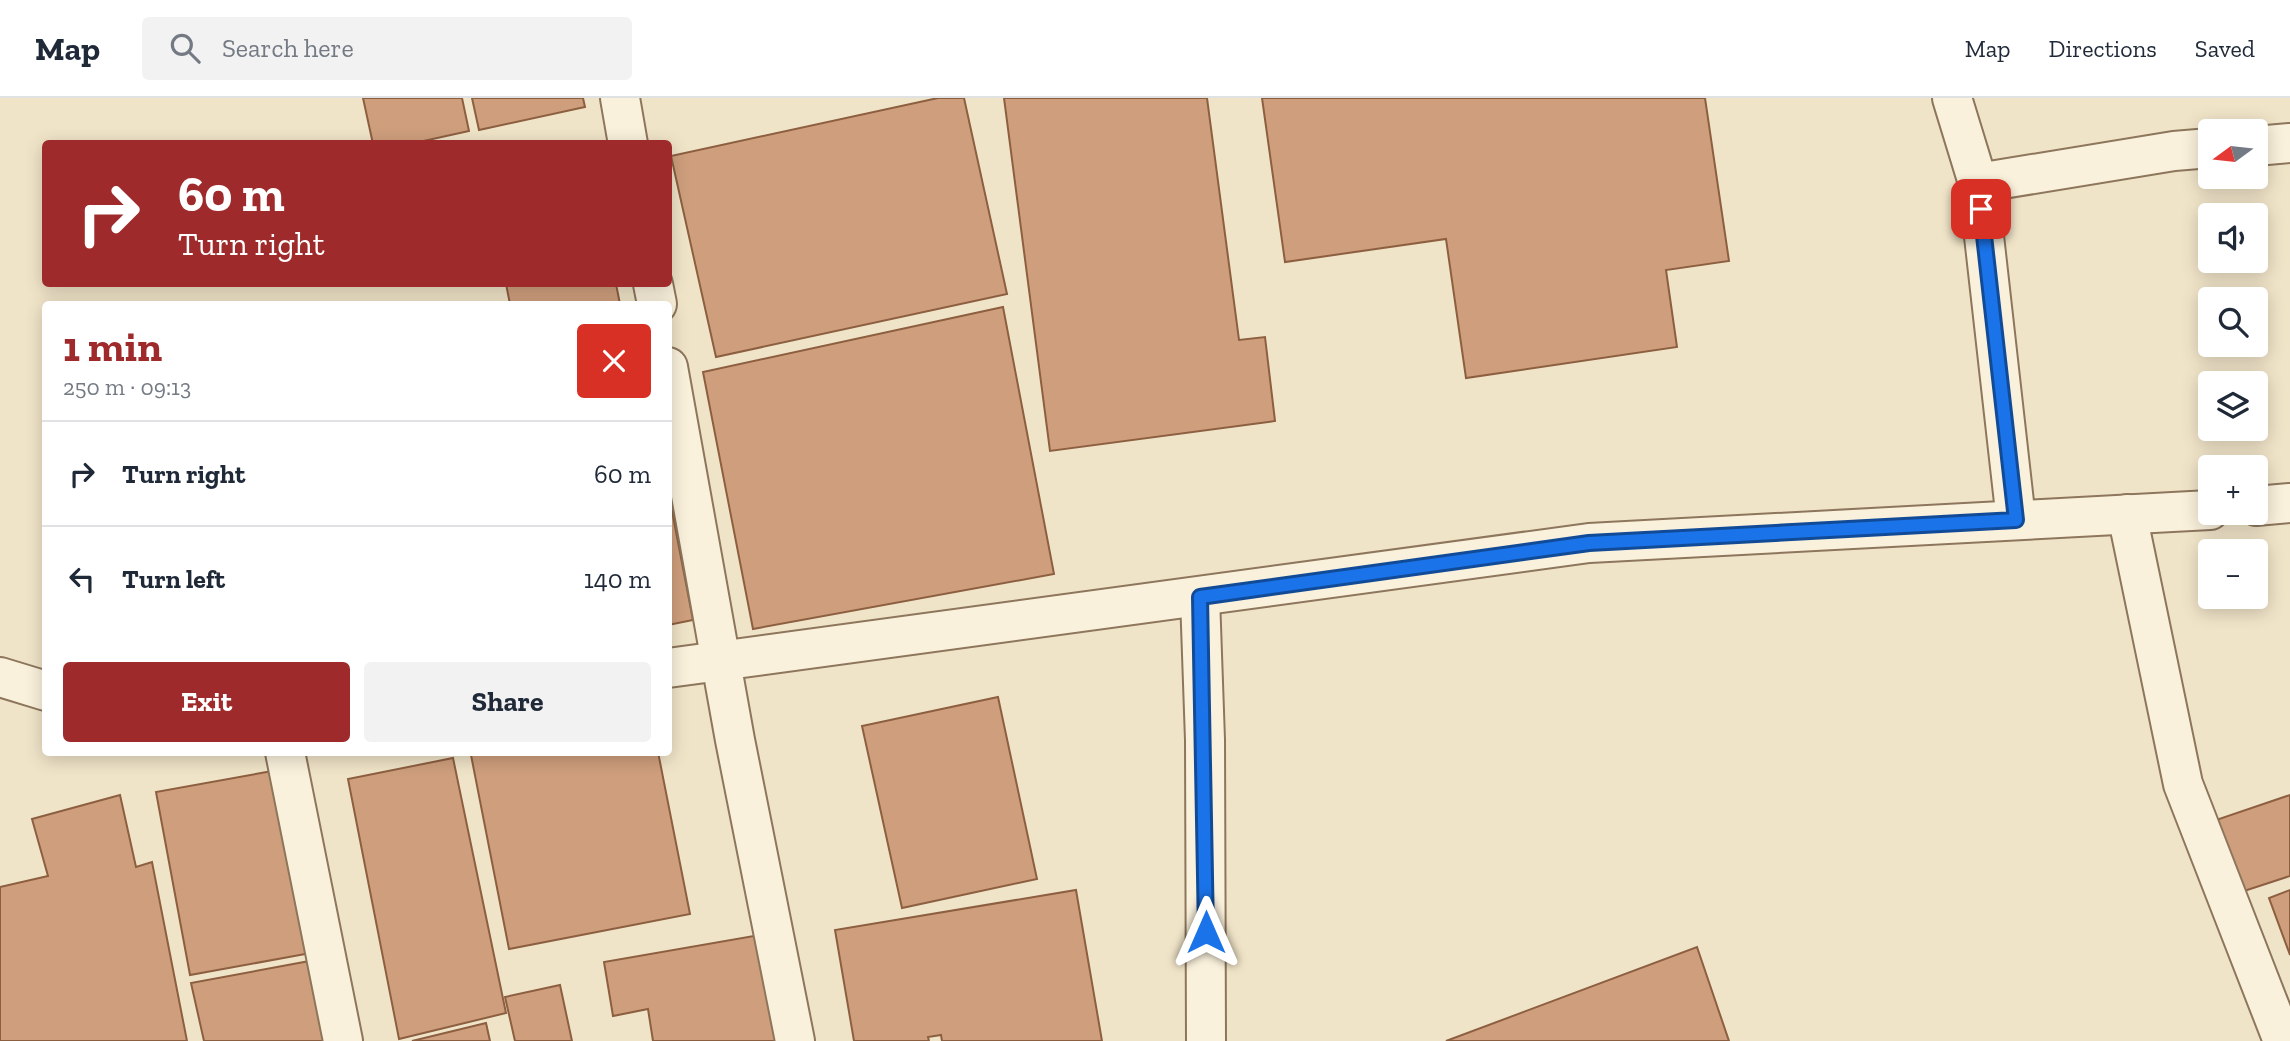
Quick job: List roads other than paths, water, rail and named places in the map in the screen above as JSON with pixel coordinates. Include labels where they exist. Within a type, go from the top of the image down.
[{"type":"street","points":[[620,98],[627,140]]},
{"type":"street","points":[[1952,98],[1978,183],[2016,520]]},
{"type":"street","points":[[2268,145],[2290,143]]},
{"type":"street","points":[[1978,183],[2174,151],[2198,150]]},
{"type":"street","points":[[672,389],[721,662],[795,1041]]},
{"type":"street","points":[[2268,505],[2290,503]]},
{"type":"street","points":[[672,668],[1589,543],[2198,511]]},
{"type":"street","points":[[2127,514],[2183,785],[2283,1041]]},
{"type":"street","points":[[1200,597],[1205,740],[1206,1041]]},
{"type":"street","points":[[0,677],[42,690]]},
{"type":"street","points":[[286,756],[343,1041]]}]
